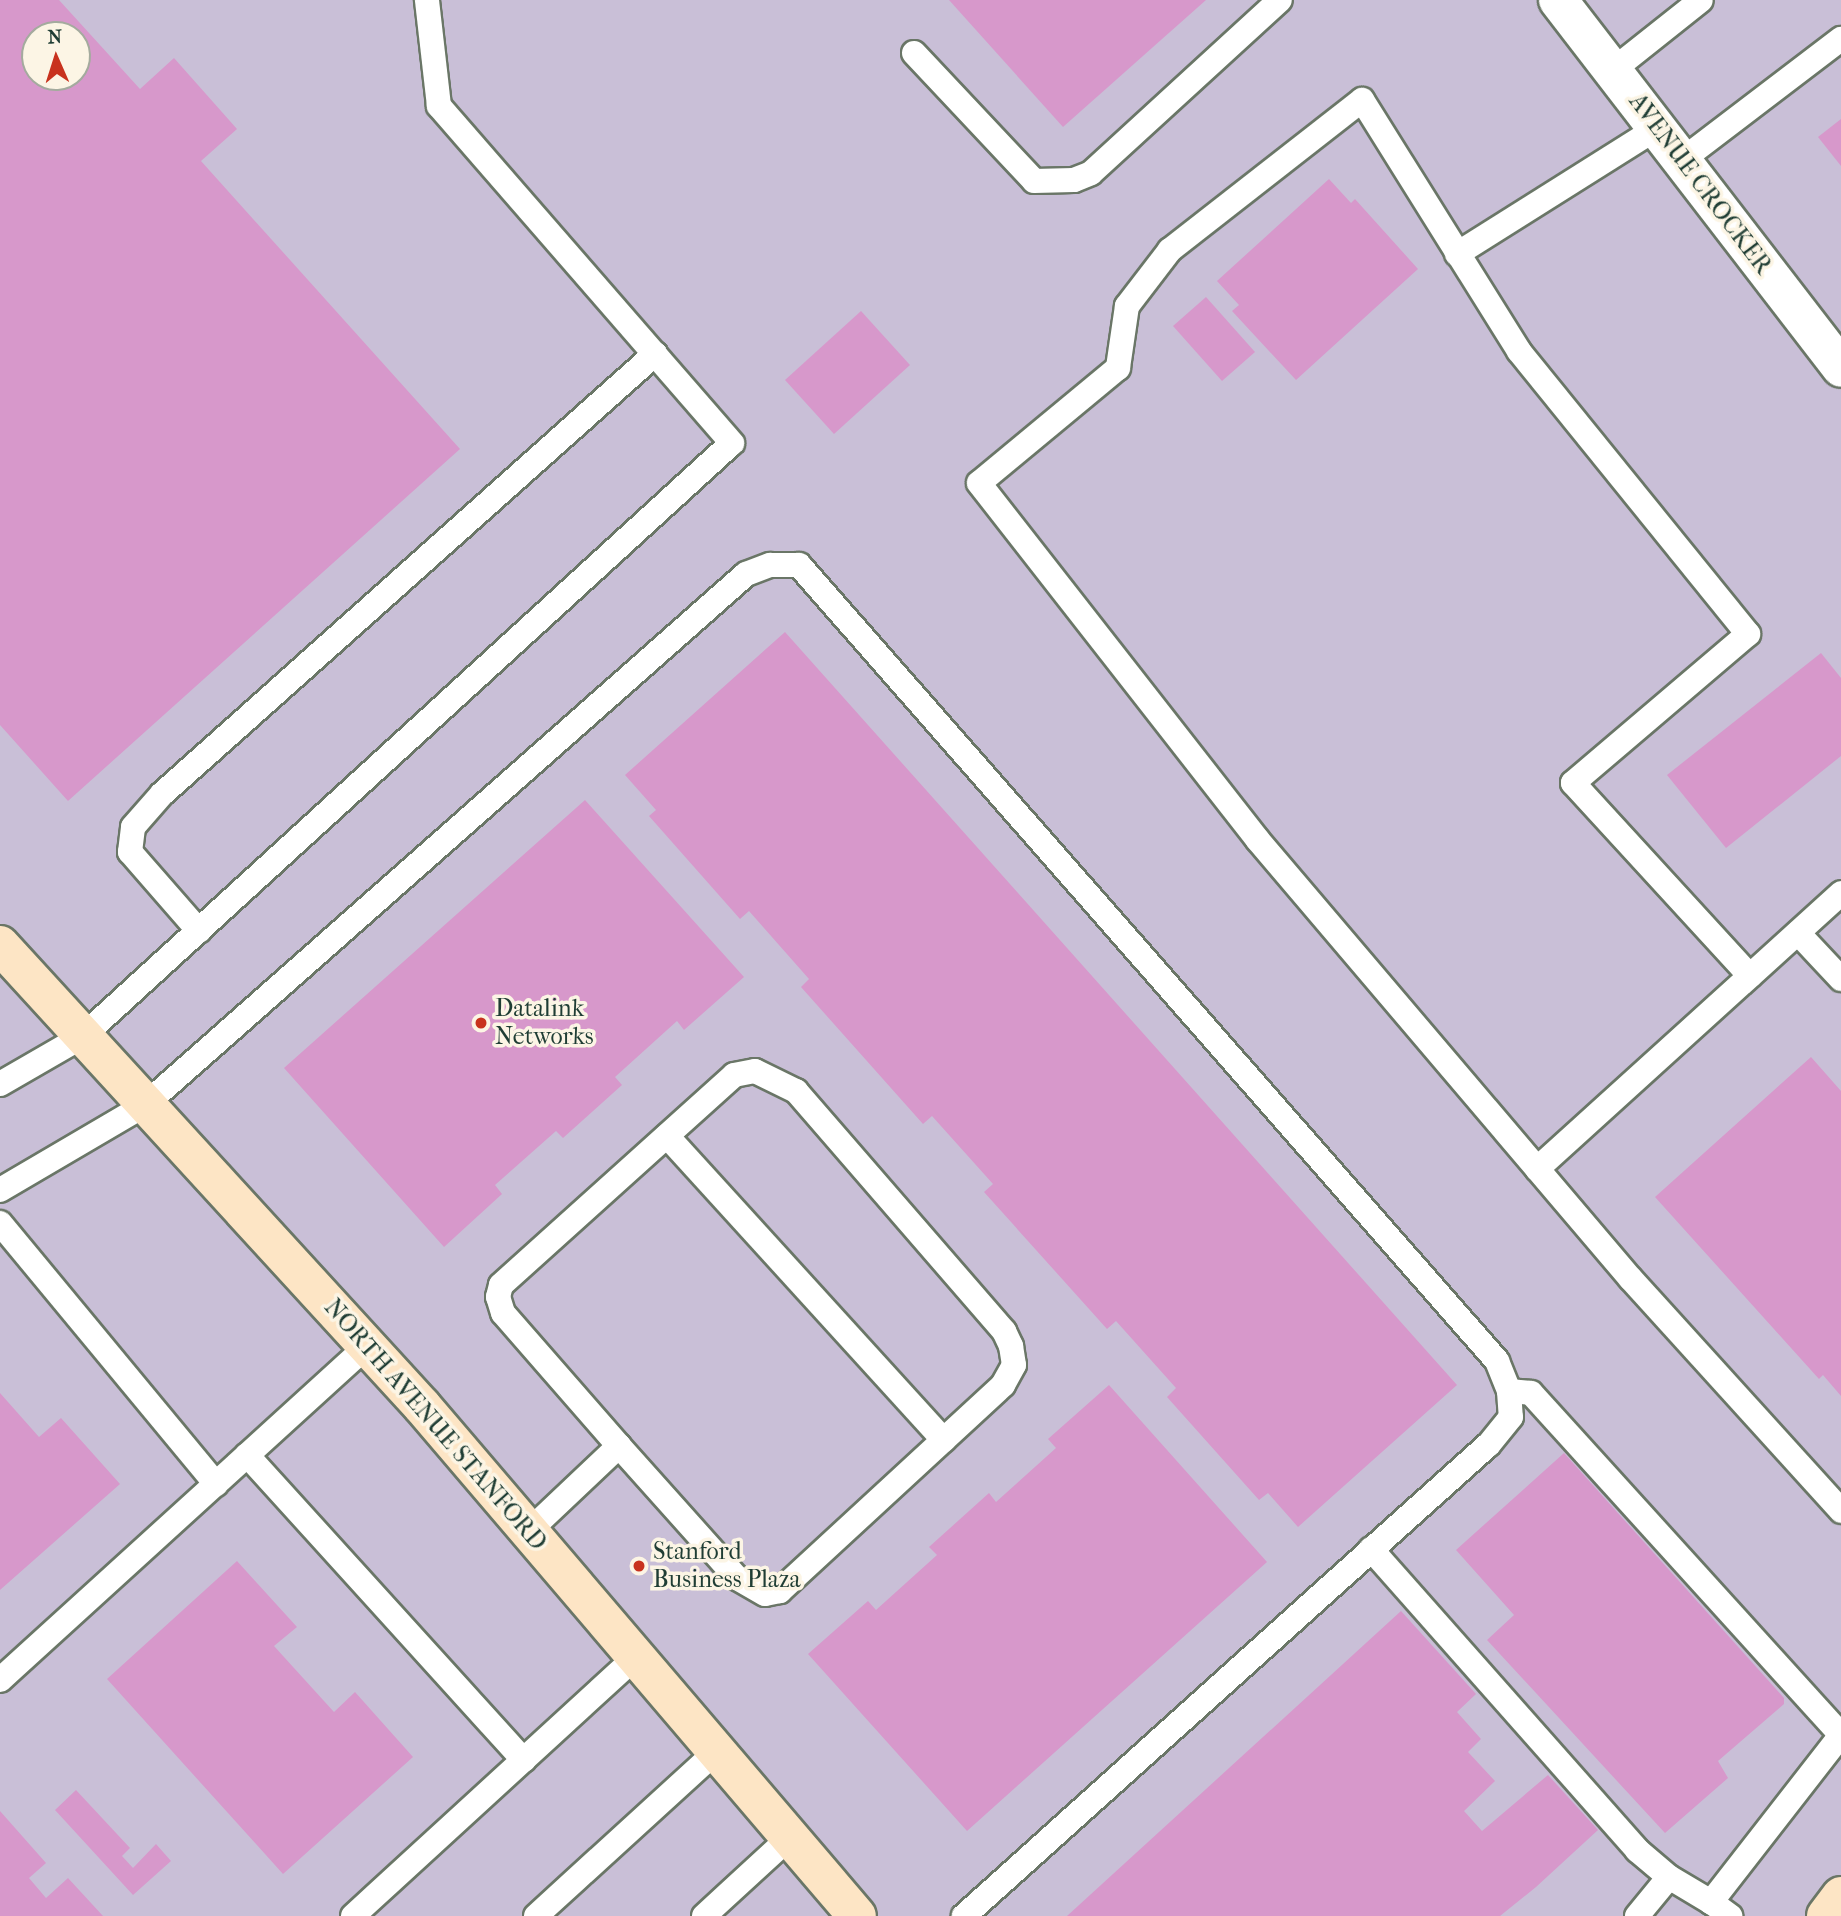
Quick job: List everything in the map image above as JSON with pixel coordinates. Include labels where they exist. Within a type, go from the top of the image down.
[{"type":"street","name":"AVENUE CROCKER","points":[[1558,0],[1841,368]]},
{"type":"street","name":"NORTH AVENUE STANFORD","points":[[0,945],[367,1346],[529,1531],[857,1916]]},
{"type":"street","points":[[1826,1916],[1841,1896]]},
{"type":"lane","points":[[0,1084],[83,1036],[732,443],[439,106],[427,0]]},
{"type":"lane","points":[[914,53],[1034,181],[1074,180],[1091,173],[1280,0]]},
{"type":"lane","points":[[1613,70],[1701,0]]},
{"type":"lane","points":[[1682,160],[1841,39]]},
{"type":"lane","points":[[1750,976],[1573,783],[1748,635],[1519,351],[1362,100],[1170,250],[1127,306],[1118,368],[979,483],[1257,839],[1537,1169],[1841,1511]]},
{"type":"lane","points":[[1457,254],[1657,128]]},
{"type":"lane","points":[[199,931],[130,852],[133,827],[162,794],[655,354]]},
{"type":"lane","points":[[0,1190],[145,1105],[746,574],[770,565],[799,565],[1497,1360],[1509,1391],[1511,1417],[1488,1445],[964,1916]]},
{"type":"lane","points":[[1537,1169],[1841,893]]},
{"type":"lane","points":[[1798,933],[1841,979]]},
{"type":"lane","points":[[755,1071],[796,1091],[1004,1331],[1011,1346],[1013,1365],[1003,1385],[780,1591],[765,1594],[737,1578],[503,1313],[498,1297],[501,1285],[667,1136],[734,1075],[755,1071]]},
{"type":"lane","points":[[667,1136],[944,1440]]},
{"type":"lane","points":[[0,1223],[216,1484]]},
{"type":"lane","points":[[0,1680],[367,1346]]},
{"type":"lane","points":[[1371,1549],[1637,1850],[1669,1877],[1721,1909],[1840,1735],[1531,1393],[1509,1391]]},
{"type":"lane","points":[[529,1531],[619,1446]]},
{"type":"lane","points":[[247,1455],[524,1760]]},
{"type":"lane","points":[[353,1916],[636,1657]]},
{"type":"lane","points":[[536,1916],[716,1751]]},
{"type":"lane","points":[[704,1916],[790,1837]]},
{"type":"lane","points":[[1637,1916],[1669,1877]]},
{"type":"shaded area","points":[[0,0],[1841,0],[1841,1916],[0,1916]]},
{"type":"building","points":[[0,0],[59,0],[78,21],[21,21],[21,91],[91,91],[91,35],[140,89],[174,58],[237,129],[201,161],[460,449],[68,801],[0,725]]},
{"type":"building","points":[[949,0],[1206,0],[1063,127]]},
{"type":"building","points":[[1841,119],[1841,166],[1818,137]]},
{"type":"building","points":[[1329,179],[1351,203],[1355,199],[1418,269],[1296,380],[1232,311],[1239,305],[1217,281]]},
{"type":"building","points":[[1206,297],[1255,352],[1222,381],[1173,326]]},
{"type":"building","points":[[861,311],[910,365],[834,434],[785,380]]},
{"type":"building","points":[[785,632],[1457,1385],[1298,1527],[1268,1493],[1259,1500],[1167,1397],[1176,1388],[1116,1321],[1107,1329],[984,1192],[993,1184],[932,1116],[923,1124],[801,987],[809,979],[749,911],[740,919],[649,816],[656,810],[625,775]]},
{"type":"building","points":[[1821,653],[1841,678],[1841,756],[1726,848],[1667,775]]},
{"type":"building","points":[[585,800],[744,977],[684,1030],[677,1021],[615,1077],[622,1085],[563,1138],[556,1131],[495,1185],[502,1194],[444,1247],[284,1068]]},
{"type":"building","points":[[1811,1057],[1841,1091],[1841,1396],[1823,1375],[1819,1379],[1655,1197]]},
{"type":"building","points":[[1109,1385],[1267,1562],[967,1831],[808,1654],[868,1601],[876,1610],[937,1555],[929,1547],[989,1493],[996,1502],[1056,1448],[1048,1439]]},
{"type":"building","points":[[0,1393],[39,1437],[61,1418],[120,1484],[0,1590]]},
{"type":"building","points":[[1564,1453],[1784,1698],[1784,1704],[1718,1761],[1728,1778],[1665,1833],[1487,1640],[1514,1615],[1456,1550]]},
{"type":"building","points":[[237,1561],[297,1627],[274,1646],[334,1712],[355,1692],[413,1757],[283,1874],[107,1679]]},
{"type":"building","points":[[1401,1611],[1476,1694],[1457,1712],[1481,1739],[1468,1752],[1495,1781],[1464,1811],[1482,1831],[1548,1775],[1598,1830],[1536,1887],[1500,1916],[1067,1916]]},
{"type":"building","points":[[76,1790],[130,1848],[122,1856],[133,1868],[156,1844],[171,1861],[133,1895],[55,1810]]},
{"type":"building","points":[[0,1811],[46,1863],[29,1878],[46,1898],[68,1878],[103,1916],[0,1916]]},
{"type":"place","name":"Datalink Networks","points":[[481,1023]]},
{"type":"place","name":"Stanford Business Plaza","points":[[639,1566]]}]
